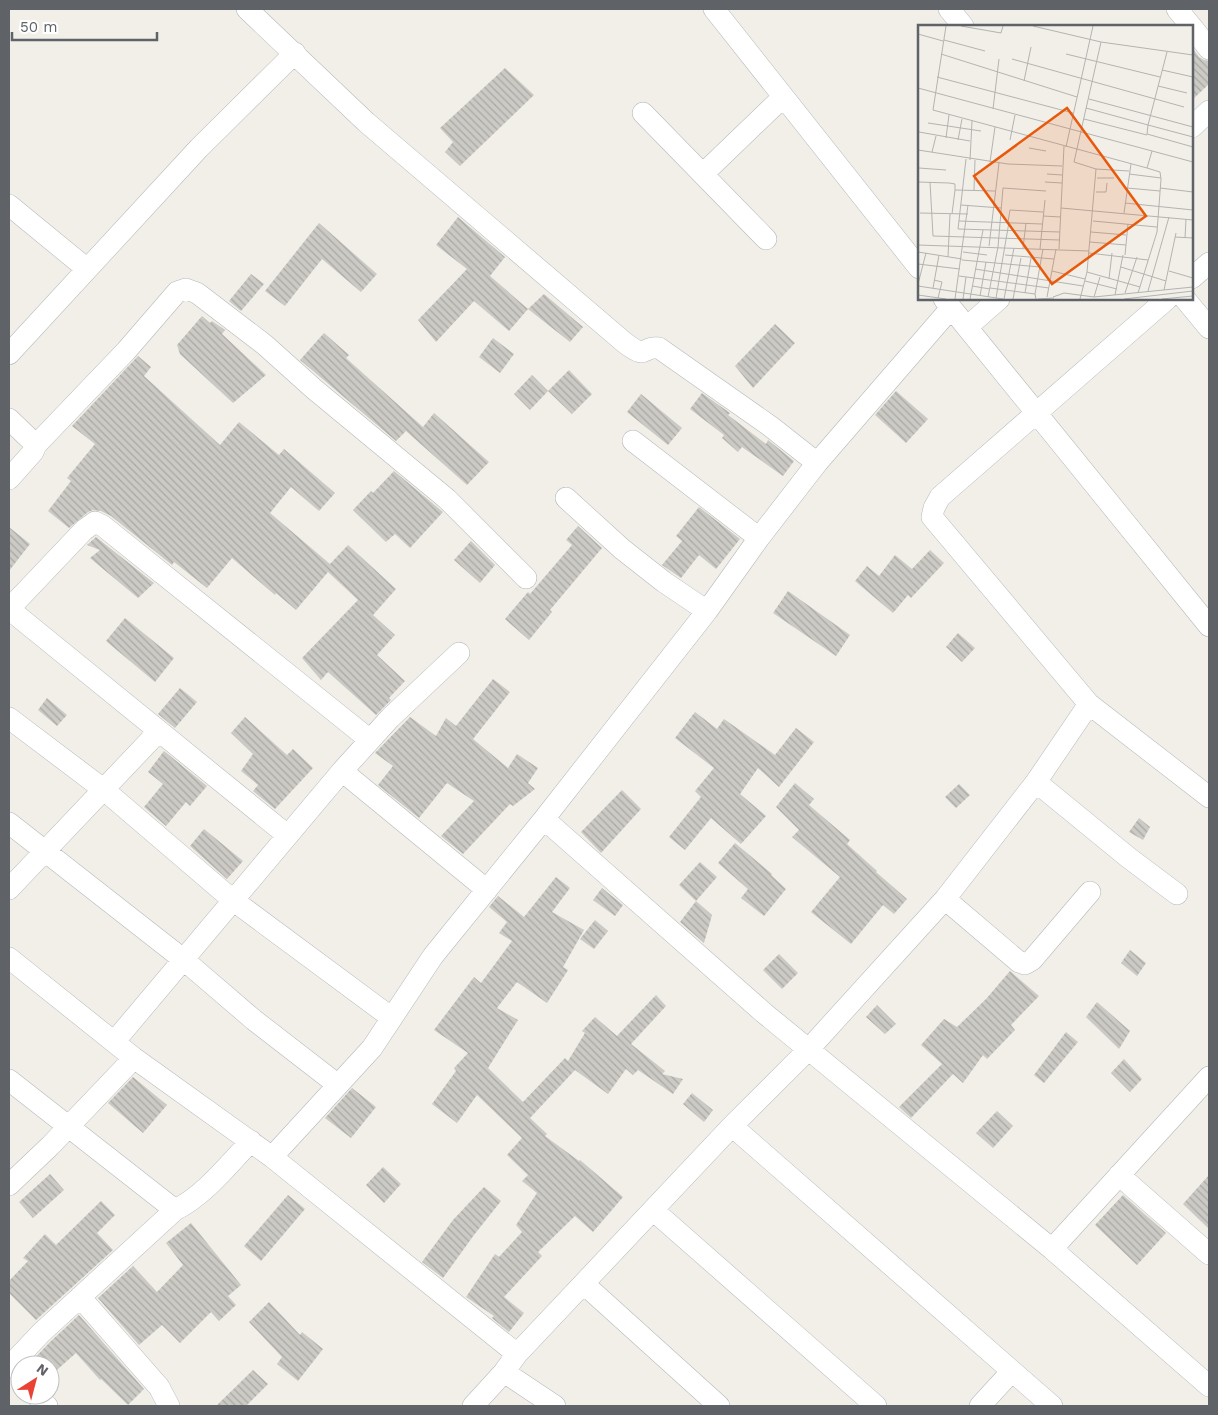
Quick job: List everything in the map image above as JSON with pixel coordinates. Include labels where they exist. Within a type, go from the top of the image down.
[{"type":"street","points":[[247,9],[366,122],[625,343],[637,352],[644,353],[659,348],[770,426],[817,463]]},
{"type":"street","points":[[714,9],[918,267]]},
{"type":"street","points":[[949,9],[962,25]]},
{"type":"street","points":[[1176,9],[1189,25]]},
{"type":"street","points":[[1193,29],[1209,49]]},
{"type":"street","points":[[9,354],[198,148],[295,53]]},
{"type":"street","points":[[703,174],[783,97]]},
{"type":"street","points":[[1193,126],[1209,111]]},
{"type":"street","points":[[643,113],[766,239]]},
{"type":"street","points":[[9,205],[87,269]]},
{"type":"street","points":[[1193,277],[1209,263]]},
{"type":"street","points":[[9,479],[33,452],[36,445],[126,351],[178,292],[186,289],[197,293],[265,345],[314,389],[447,499],[526,578]]},
{"type":"street","points":[[967,328],[998,300]]},
{"type":"street","points":[[1166,300],[940,497],[932,517],[1089,704],[1209,797]]},
{"type":"street","points":[[1187,300],[1209,328]]},
{"type":"street","points":[[272,1157],[372,1048],[433,956],[544,819],[707,611],[759,538],[817,463],[948,303],[1209,626]]},
{"type":"street","points":[[9,419],[36,445]]},
{"type":"street","points":[[633,441],[759,538]]},
{"type":"street","points":[[566,498],[622,549],[664,582],[707,611]]},
{"type":"street","points":[[287,835],[159,731],[11,615],[84,530],[95,522],[103,526],[370,740]]},
{"type":"street","points":[[114,1042],[342,771],[390,718],[459,653]]},
{"type":"street","points":[[473,1406],[504,1372],[517,1354],[732,1126],[808,1050],[945,899],[1036,782],[1089,704]]},
{"type":"street","points":[[9,718],[103,789],[234,901],[392,1018]]},
{"type":"street","points":[[9,889],[159,731]]},
{"type":"street","points":[[342,771],[486,890]]},
{"type":"street","points":[[1036,782],[1129,858],[1177,894]]},
{"type":"street","points":[[544,819],[808,1050],[1052,1249],[1209,1386]]},
{"type":"street","points":[[9,823],[184,960],[254,1020],[338,1085]]},
{"type":"street","points":[[945,899],[1019,962],[1025,964],[1032,960],[1090,892]]},
{"type":"street","points":[[9,958],[134,1058],[272,1157],[517,1354]]},
{"type":"street","points":[[9,1185],[69,1127],[134,1058]]},
{"type":"street","points":[[1052,1249],[1209,1077]]},
{"type":"street","points":[[9,1080],[175,1210]]},
{"type":"street","points":[[732,1126],[1052,1406]]},
{"type":"street","points":[[23,1355],[41,1333],[175,1210],[184,1206],[207,1187],[250,1141]]},
{"type":"street","points":[[1120,1175],[1209,1254]]},
{"type":"street","points":[[653,1210],[876,1406]]},
{"type":"street","points":[[584,1284],[718,1406]]},
{"type":"street","points":[[80,1297],[159,1387],[169,1406]]},
{"type":"street","points":[[980,1406],[1012,1371]]},
{"type":"street","points":[[504,1372],[554,1406]]},
{"type":"building","points":[[1193,48],[1199,57],[1209,61],[1209,84],[1193,99]]},
{"type":"building","points":[[505,68],[534,95],[460,166],[445,152],[453,142],[440,128]]},
{"type":"building","points":[[458,217],[505,257],[490,276],[528,309],[509,331],[474,301],[436,342],[418,320],[467,269],[436,245]]},
{"type":"building","points":[[319,223],[377,274],[361,292],[322,259],[285,306],[265,291]]},
{"type":"building","points":[[251,274],[264,284],[241,311],[229,301]]},
{"type":"building","points":[[544,294],[583,327],[570,342],[528,309]]},
{"type":"building","points":[[202,316],[210,323],[212,321],[225,330],[222,334],[266,375],[233,403],[180,354],[177,345]]},
{"type":"building","points":[[775,324],[795,343],[753,388],[735,366]]},
{"type":"building","points":[[324,333],[349,355],[346,358],[423,427],[434,413],[489,462],[467,485],[406,431],[396,441],[300,360]]},
{"type":"building","points":[[493,338],[514,354],[500,373],[479,357]]},
{"type":"building","points":[[138,356],[151,367],[144,376],[220,445],[239,422],[279,455],[284,449],[335,493],[319,511],[291,487],[270,513],[330,564],[348,545],[396,589],[373,615],[395,635],[377,655],[405,681],[389,698],[391,700],[376,715],[328,672],[321,680],[302,658],[358,600],[328,572],[296,610],[276,593],[275,595],[232,558],[207,588],[174,562],[172,565],[111,516],[101,511],[93,510],[88,512],[69,528],[48,511],[71,481],[67,478],[95,444],[72,426]]},
{"type":"building","points":[[569,370],[592,394],[572,414],[548,391]]},
{"type":"building","points":[[532,375],[548,391],[530,410],[514,394]]},
{"type":"building","points":[[896,391],[928,419],[906,443],[875,415]]},
{"type":"building","points":[[702,393],[730,413],[728,415],[766,444],[768,440],[794,461],[783,476],[742,447],[738,452],[722,438],[724,435],[690,409]]},
{"type":"building","points":[[641,394],[682,428],[668,445],[627,412]]},
{"type":"building","points":[[394,471],[443,512],[410,548],[395,534],[386,542],[353,510]]},
{"type":"building","points":[[699,507],[740,539],[716,569],[699,555],[681,578],[662,565],[682,541],[676,536]]},
{"type":"building","points":[[578,526],[602,548],[550,610],[552,612],[529,640],[505,619],[528,592],[530,594],[572,545],[566,540]]},
{"type":"building","points":[[9,527],[30,544],[9,571]]},
{"type":"building","points":[[96,537],[154,583],[138,598],[90,558],[100,550],[87,545]]},
{"type":"building","points":[[471,541],[495,565],[480,583],[454,560]]},
{"type":"building","points":[[930,550],[944,563],[911,598],[908,595],[893,613],[855,581],[867,566],[879,576],[895,555],[912,569]]},
{"type":"building","points":[[788,591],[850,635],[836,656],[773,613]]},
{"type":"building","points":[[125,618],[174,658],[155,682],[106,641]]},
{"type":"building","points":[[958,633],[975,648],[962,662],[946,647]]},
{"type":"building","points":[[493,679],[510,692],[473,739],[508,768],[517,754],[538,768],[528,783],[535,789],[513,806],[510,804],[463,854],[441,836],[474,801],[447,783],[419,818],[378,785],[393,766],[375,753],[410,717],[436,736],[446,718],[456,726]]},
{"type":"building","points":[[180,688],[197,702],[175,728],[158,714]]},
{"type":"building","points":[[47,698],[67,715],[57,726],[38,710]]},
{"type":"building","points":[[695,712],[717,729],[724,719],[775,755],[796,728],[814,742],[779,787],[758,768],[740,794],[766,816],[741,844],[711,818],[685,850],[669,837],[701,797],[695,791],[714,768],[675,738]]},
{"type":"building","points":[[245,717],[287,755],[293,749],[313,768],[275,809],[253,791],[258,785],[241,771],[253,754],[231,733]]},
{"type":"building","points":[[164,751],[207,786],[190,806],[186,802],[166,826],[144,807],[163,784],[148,772]]},
{"type":"building","points":[[795,783],[814,799],[809,805],[850,840],[847,844],[907,899],[894,914],[883,905],[851,944],[811,912],[840,877],[792,837],[799,830],[776,807]]},
{"type":"building","points":[[959,784],[970,795],[956,808],[945,797]]},
{"type":"building","points":[[622,790],[641,809],[601,853],[581,832]]},
{"type":"building","points":[[1139,818],[1150,827],[1143,840],[1129,832]]},
{"type":"building","points":[[204,829],[243,861],[227,879],[190,846]]},
{"type":"building","points":[[735,843],[772,874],[786,889],[764,916],[741,898],[748,889],[718,863]]},
{"type":"building","points":[[700,862],[717,877],[696,901],[679,885]]},
{"type":"building","points":[[556,877],[570,888],[552,912],[584,930],[563,967],[568,970],[547,1003],[517,982],[497,1008],[518,1020],[488,1068],[523,1102],[565,1058],[568,1061],[585,1033],[582,1031],[595,1017],[617,1036],[656,995],[666,1006],[631,1044],[665,1071],[662,1074],[683,1079],[673,1094],[638,1070],[633,1075],[626,1069],[608,1094],[575,1070],[530,1118],[547,1134],[545,1136],[580,1160],[623,1197],[593,1232],[575,1216],[538,1252],[542,1256],[504,1297],[524,1313],[509,1332],[492,1318],[494,1316],[466,1297],[495,1254],[499,1257],[522,1232],[516,1225],[537,1193],[522,1181],[528,1175],[507,1155],[522,1138],[477,1095],[457,1123],[432,1104],[456,1071],[454,1068],[468,1053],[434,1030],[474,977],[481,983],[512,941],[499,933],[507,922],[489,907],[498,896],[524,917]]},
{"type":"building","points":[[602,888],[623,905],[615,916],[593,900]]},
{"type":"building","points":[[696,901],[712,915],[704,943],[680,922]]},
{"type":"building","points":[[595,920],[608,931],[594,949],[580,939]]},
{"type":"building","points":[[1130,950],[1146,963],[1137,976],[1121,963]]},
{"type":"building","points":[[779,954],[798,973],[782,989],[763,970]]},
{"type":"building","points":[[1010,971],[1039,996],[1011,1025],[1015,1030],[987,1059],[983,1055],[963,1083],[953,1074],[911,1118],[899,1107],[942,1064],[921,1045],[944,1019],[957,1027],[986,999]]},
{"type":"building","points":[[1097,1002],[1130,1031],[1119,1049],[1086,1017]]},
{"type":"building","points":[[877,1005],[896,1024],[885,1034],[866,1017]]},
{"type":"building","points":[[1066,1032],[1078,1042],[1044,1083],[1034,1075]]},
{"type":"building","points":[[1124,1059],[1142,1079],[1130,1092],[1111,1073]]},
{"type":"building","points":[[133,1077],[167,1105],[143,1133],[108,1103]]},
{"type":"building","points":[[352,1088],[376,1107],[351,1138],[325,1118]]},
{"type":"building","points":[[692,1093],[713,1110],[704,1122],[683,1104]]},
{"type":"building","points":[[997,1111],[1013,1126],[993,1148],[976,1133]]},
{"type":"building","points":[[383,1167],[401,1184],[384,1203],[366,1185]]},
{"type":"building","points":[[50,1174],[64,1190],[33,1218],[19,1202]]},
{"type":"building","points":[[1209,1175],[1209,1229],[1183,1204]]},
{"type":"building","points":[[484,1187],[501,1201],[443,1278],[422,1262],[453,1220]]},
{"type":"building","points":[[288,1195],[305,1209],[261,1261],[244,1246]]},
{"type":"building","points":[[1123,1195],[1166,1233],[1137,1265],[1095,1225]]},
{"type":"building","points":[[101,1201],[115,1215],[97,1233],[113,1250],[36,1320],[9,1293],[9,1281],[28,1261],[23,1258],[45,1234],[56,1245]]},
{"type":"building","points":[[191,1223],[241,1285],[228,1296],[236,1305],[219,1321],[211,1312],[180,1343],[162,1325],[139,1345],[98,1298],[133,1266],[157,1292],[183,1265],[166,1243]]},
{"type":"building","points":[[269,1302],[300,1335],[302,1332],[323,1349],[298,1381],[277,1364],[282,1357],[249,1322]]},
{"type":"building","points":[[79,1315],[144,1389],[128,1405],[100,1380],[76,1353],[60,1367],[60,1355],[38,1355]]},
{"type":"building","points":[[253,1370],[268,1384],[246,1406],[216,1406]]}]
